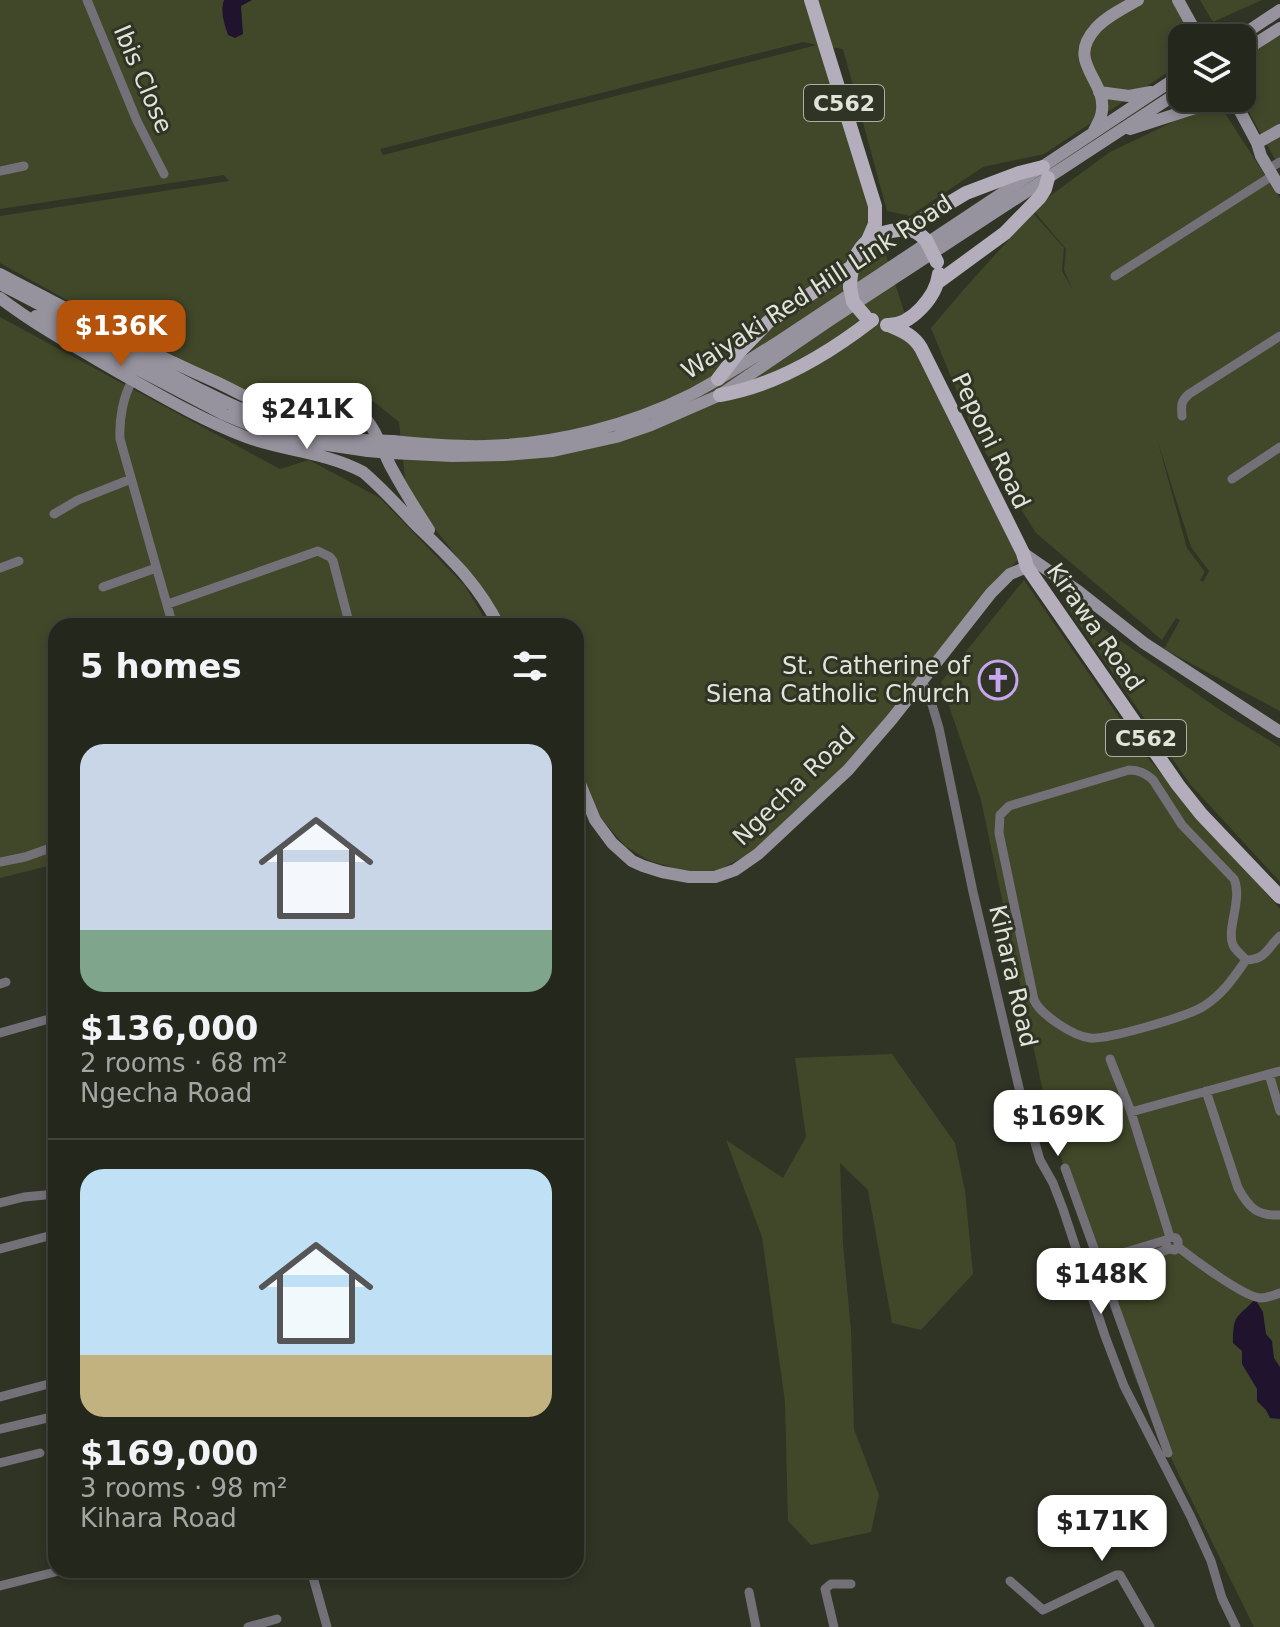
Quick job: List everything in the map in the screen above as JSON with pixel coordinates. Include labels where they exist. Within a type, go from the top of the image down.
[{"type":"main road","name":"C562","points":[[811,0],[875,206],[881,216],[901,229]]},
{"type":"main road","points":[[1092,134],[1103,106],[1086,67],[1086,45],[1097,26],[1138,0]]},
{"type":"main road","points":[[1178,0],[1191,24]]},
{"type":"main road","points":[[1256,26],[1280,10]]},
{"type":"main road","points":[[1256,44],[1278,31]]},
{"type":"main road","name":"Waiyaki Red Hill Link Road","points":[[392,453],[465,456],[553,451],[616,437],[720,395],[1046,172],[1092,134],[1168,84]]},
{"type":"main road","points":[[1099,92],[1129,96],[1159,90]]},
{"type":"main road","name":"Waiyaki Red Hill Link Road","points":[[392,453],[449,446],[558,440],[663,407],[718,379],[1046,172],[1115,134],[1168,99]]},
{"type":"main road","points":[[1115,134],[1183,112]]},
{"type":"main road","points":[[1240,112],[1274,169],[1280,188]]},
{"type":"main road","points":[[1257,143],[1280,130]]},
{"type":"main road","points":[[1046,172],[1045,189],[1040,197],[1005,233],[938,282],[913,317],[891,326],[868,318],[853,302],[850,287],[853,266],[868,240],[881,233],[901,229],[966,193],[1019,173],[1046,172]]},
{"type":"main road","name":"C562","points":[[868,240],[875,224],[875,206]]},
{"type":"main road","points":[[901,229],[916,231],[926,240],[937,262],[938,282]]},
{"type":"main road","points":[[718,379],[768,322],[853,266]]},
{"type":"main road","points":[[0,274],[33,296],[259,424]]},
{"type":"main road","points":[[0,284],[33,296],[271,408],[293,412],[319,402],[348,405],[360,413],[392,453],[416,509],[445,552]]},
{"type":"main road","points":[[0,298],[223,414],[392,453]]},
{"type":"main road","points":[[0,298],[43,329],[203,419],[240,435],[342,463],[363,472],[445,552],[482,594],[495,618]]},
{"type":"main road","name":"Peponi Road","points":[[920,310],[921,348]]},
{"type":"main road","points":[[720,395],[749,389],[804,364],[868,318]]},
{"type":"main road","name":"Peponi Road","points":[[891,326],[917,341],[1025,560]]},
{"type":"main road","points":[[372,480],[383,474],[392,453]]},
{"type":"main road","points":[[1025,560],[1078,591],[1144,643],[1280,732]]},
{"type":"main road","name":"Ngecha Road","points":[[584,793],[595,820],[612,843],[632,861],[680,876],[723,875],[735,870],[758,854],[835,783],[883,731],[991,593],[1025,560]]},
{"type":"main road","name":"Kirawa Road","points":[[1025,560],[1178,785],[1201,814],[1280,897]]},
{"type":"street","name":"Ibis Close","points":[[87,0],[137,121],[164,174]]},
{"type":"street","points":[[0,171],[24,166]]},
{"type":"street","points":[[1115,276],[1274,169]]},
{"type":"street","points":[[1182,416],[1181,405],[1189,394],[1280,336]]},
{"type":"street","points":[[133,380],[127,390],[120,439],[171,618]]},
{"type":"street","points":[[1232,479],[1280,447]]},
{"type":"street","points":[[54,514],[78,500],[131,479]]},
{"type":"street","points":[[168,604],[318,551],[333,561],[348,618]]},
{"type":"street","points":[[0,568],[19,561]]},
{"type":"street","points":[[103,587],[156,568]]},
{"type":"street","name":"Kihara Road","points":[[922,681],[939,728],[998,1000],[1040,1160],[1063,1209],[1114,1362],[1211,1561],[1231,1625]]},
{"type":"street","points":[[1246,960],[1229,984],[1194,1011],[1104,1038],[1076,1034],[1041,1011],[1034,1000],[999,833],[1000,815],[1009,806],[1137,770],[1153,780],[1182,825],[1234,879],[1238,890],[1232,940],[1234,948],[1246,960],[1258,959],[1280,936]]},
{"type":"street","points":[[0,862],[48,849]]},
{"type":"street","points":[[0,1033],[48,1019]]},
{"type":"street","points":[[1110,1059],[1131,1112],[1171,1243],[1250,1295],[1262,1298],[1280,1293]]},
{"type":"street","points":[[1131,1112],[1280,1071]]},
{"type":"street","points":[[1269,1074],[1280,1111]]},
{"type":"street","points":[[1206,1091],[1244,1200],[1259,1213],[1280,1215]]},
{"type":"street","points":[[1065,1168],[1168,1453]]},
{"type":"street","points":[[0,1203],[48,1195]]},
{"type":"street","points":[[0,1249],[48,1236]]},
{"type":"street","points":[[1099,1260],[1171,1243]]},
{"type":"street","points":[[1104,1273],[1171,1243]]},
{"type":"street","points":[[0,1397],[48,1384]]},
{"type":"street","points":[[0,1429],[48,1418]]},
{"type":"street","points":[[0,1463],[40,1453]]},
{"type":"street","points":[[0,1586],[48,1574]]},
{"type":"street","points":[[1010,1581],[1043,1610],[1120,1575],[1150,1627]]},
{"type":"street","points":[[313,1578],[327,1627]]},
{"type":"street","points":[[834,1627],[825,1589],[831,1584],[851,1584]]},
{"type":"street","points":[[749,1592],[756,1627]]},
{"type":"street","points":[[248,1627],[277,1619]]},
{"type":"green space","points":[[0,0],[1173,0],[1186,24],[1168,24],[1168,72],[1044,154],[983,167],[910,216],[887,211],[843,49],[819,45],[916,349],[1019,559],[977,601],[847,770],[752,852],[715,872],[684,871],[648,860],[625,846],[598,815],[584,787],[584,618],[498,618],[486,594],[428,520],[405,479],[399,422],[374,402],[346,392],[279,399],[233,386],[188,367],[0,263],[0,216],[229,181],[224,175],[0,209]],"holes":[[[803,42],[817,45],[383,155],[380,149]]]},
{"type":"green space","points":[[1200,0],[1262,0],[1213,22]]},
{"type":"green space","points":[[1280,34],[1280,168],[1249,112],[1256,112],[1256,50]]},
{"type":"green space","points":[[1191,112],[1224,112],[1280,198],[1280,711],[1164,649],[1180,620],[1176,618],[1162,640],[1036,533],[975,436],[931,328],[1033,213],[1064,248],[1062,271],[1072,288],[1064,270],[1066,249],[1034,211],[1110,152]],"holes":[[[1157,439],[1191,547],[1209,571],[1203,582],[1200,580],[1205,572],[1187,548]]]},
{"type":"green space","points":[[0,317],[280,469],[309,460],[380,498],[465,586],[484,618],[48,618],[48,866],[0,878]]},
{"type":"green space","points":[[1024,580],[1146,756],[1280,909],[1280,1627],[1254,1627],[1136,1381],[1050,1125],[981,800],[941,682]]},
{"type":"green space","points":[[1062,600],[1223,712],[1280,747],[1280,882],[1190,784]]},
{"type":"green space","points":[[892,1054],[955,1143],[965,1191],[973,1274],[921,1330],[892,1323],[868,1190],[840,1163],[854,1429],[879,1495],[871,1532],[811,1545],[788,1521],[785,1402],[762,1237],[726,1140],[783,1178],[806,1137],[795,1058]]},
{"type":"shaded area","points":[[224,0],[252,0],[241,6],[243,34],[235,38],[228,35],[225,26],[222,13]]},
{"type":"shaded area","points":[[1255,1299],[1263,1312],[1266,1334],[1272,1341],[1274,1358],[1280,1367],[1280,1419],[1270,1418],[1257,1401],[1257,1389],[1242,1364],[1242,1351],[1233,1343],[1235,1321]]},
{"type":"place","name":"St. Catherine of Siena Catholic Church","points":[[998,680]]}]
